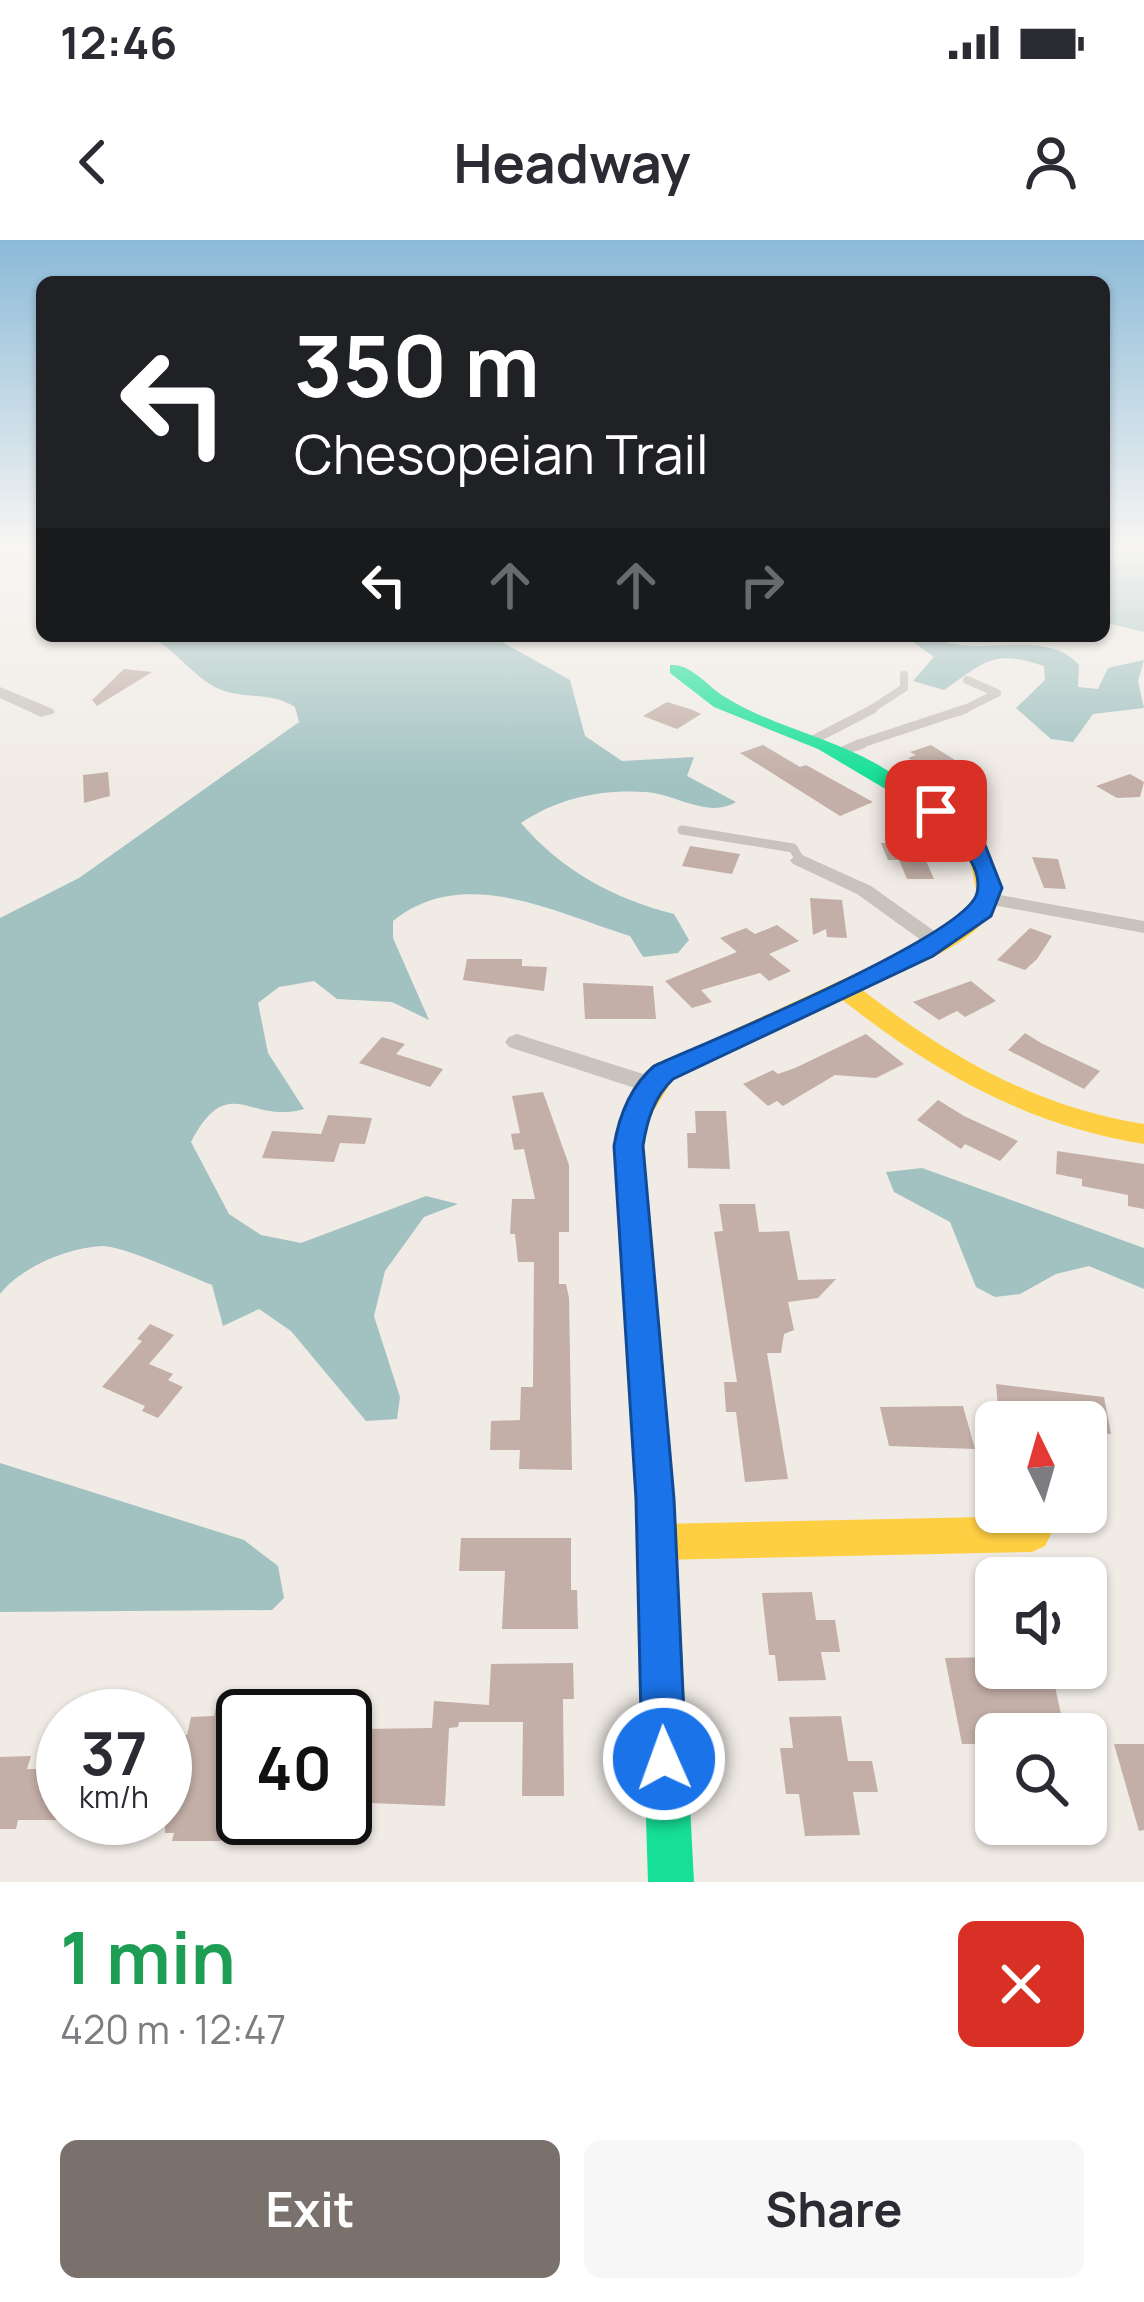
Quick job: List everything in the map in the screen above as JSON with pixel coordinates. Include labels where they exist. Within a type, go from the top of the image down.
[{"type":"street","points":[[671,1882],[657,1542],[628,1146],[632,1122],[650,1085],[663,1073],[940,943],[982,911],[989,899],[987,874],[977,850],[936,811],[837,745],[721,703],[676,668]]},
{"type":"street","points":[[0,692],[46,713]]},
{"type":"street","points":[[800,860],[864,890],[940,943]]},
{"type":"street","points":[[989,899],[1028,904],[1091,922],[1144,927]]},
{"type":"street","points":[[842,987],[905,1037],[1012,1103],[1083,1127],[1144,1135]]},
{"type":"street","points":[[517,1042],[650,1085]]},
{"type":"street","points":[[657,1542],[1032,1534]]},
{"type":"lane","points":[[837,745],[904,688],[904,675]]},
{"type":"lane","points":[[837,745],[954,715],[997,693],[967,680]]},
{"type":"lane","points":[[682,830],[793,848],[800,860]]},
{"type":"water","points":[[157,642],[502,642],[570,680],[585,736],[622,761],[694,757],[687,776],[736,802],[715,808],[646,792],[613,792],[565,801],[521,823],[553,855],[590,881],[674,914],[689,940],[678,953],[643,957],[630,936],[509,898],[449,896],[420,904],[393,921],[393,938],[429,1020],[392,1002],[337,999],[314,981],[279,987],[258,1003],[268,1053],[304,1109],[268,1111],[229,1104],[205,1121],[191,1142],[229,1214],[261,1235],[301,1243],[426,1196],[458,1204],[424,1217],[385,1271],[374,1316],[400,1397],[397,1419],[366,1421],[291,1331],[259,1309],[223,1326],[212,1285],[125,1251],[103,1246],[61,1255],[20,1275],[0,1294],[0,918],[79,878],[299,722],[295,707],[219,689]]},
{"type":"water","points":[[913,642],[1039,646],[1067,655],[1079,665],[1078,687],[1098,689],[1108,668],[1144,660],[1138,681],[1144,708],[1093,714],[1073,742],[1051,739],[1016,708],[1045,680],[1044,666],[1001,658],[944,690],[913,681],[934,657]]},
{"type":"water","points":[[922,1168],[1144,1248],[1144,1289],[1089,1266],[1056,1274],[1020,1294],[995,1297],[976,1287],[950,1222],[894,1192],[886,1172]]},
{"type":"water","points":[[0,1463],[244,1540],[278,1566],[284,1598],[272,1610],[0,1612]]},
{"type":"building","points":[[124,669],[152,672],[97,706],[92,700]]},
{"type":"building","points":[[667,702],[701,714],[677,729],[643,716]]},
{"type":"building","points":[[763,745],[873,802],[840,816],[740,753]]},
{"type":"building","points":[[931,745],[958,762],[928,771],[908,758],[916,755],[910,752]]},
{"type":"building","points":[[108,772],[110,796],[84,803],[83,775]]},
{"type":"building","points":[[1130,774],[1144,782],[1140,797],[1117,798],[1096,786]]},
{"type":"building","points":[[881,843],[918,843],[934,879],[907,879],[899,860],[888,860]]},
{"type":"building","points":[[690,846],[740,854],[732,874],[682,866]]},
{"type":"building","points":[[1032,857],[1058,859],[1066,889],[1044,888]]},
{"type":"building","points":[[810,898],[842,900],[847,938],[827,937],[826,929],[813,935]]},
{"type":"building","points":[[777,925],[799,941],[769,954],[791,971],[769,981],[760,973],[701,990],[712,1002],[692,1008],[665,981],[737,952],[720,938],[746,928],[755,934]]},
{"type":"building","points":[[1030,928],[1052,936],[1037,959],[1025,970],[997,960]]},
{"type":"building","points":[[467,959],[522,959],[522,966],[547,967],[544,991],[463,980]]},
{"type":"building","points":[[971,981],[996,1001],[965,1017],[957,1011],[939,1020],[913,1002]]},
{"type":"building","points":[[583,983],[653,986],[656,1019],[585,1019]]},
{"type":"building","points":[[1025,1033],[1100,1071],[1084,1089],[1008,1050]]},
{"type":"building","points":[[866,1034],[904,1064],[876,1078],[835,1075],[783,1106],[777,1101],[768,1106],[743,1084],[773,1070],[778,1074],[795,1068]]},
{"type":"building","points":[[382,1037],[405,1044],[396,1054],[443,1069],[430,1087],[359,1063]]},
{"type":"building","points":[[543,1092],[569,1165],[569,1232],[559,1232],[559,1284],[566,1284],[569,1298],[572,1470],[519,1469],[520,1450],[490,1450],[491,1421],[520,1420],[521,1387],[533,1387],[534,1262],[518,1262],[515,1234],[510,1234],[512,1199],[535,1199],[524,1149],[514,1150],[511,1134],[520,1133],[512,1096]]},
{"type":"building","points":[[938,1100],[1018,1141],[1000,1161],[965,1144],[961,1149],[917,1120]]},
{"type":"building","points":[[695,1111],[726,1111],[730,1169],[688,1168],[687,1133],[696,1133]]},
{"type":"building","points":[[328,1115],[372,1118],[365,1144],[340,1143],[334,1162],[262,1158],[272,1131],[321,1134]]},
{"type":"building","points":[[1057,1151],[1144,1164],[1144,1209],[1128,1206],[1128,1195],[1082,1186],[1082,1179],[1056,1174]]},
{"type":"building","points":[[719,1204],[755,1204],[759,1232],[789,1231],[798,1280],[836,1279],[818,1298],[788,1302],[794,1330],[784,1334],[781,1353],[767,1353],[788,1479],[745,1482],[736,1412],[726,1412],[724,1382],[737,1382],[714,1232],[723,1231]]},
{"type":"building","points":[[150,1324],[174,1335],[149,1364],[173,1374],[168,1380],[183,1387],[158,1418],[142,1411],[145,1406],[102,1387],[142,1341],[137,1339]]},
{"type":"building","points":[[996,1384],[1104,1397],[1105,1401],[997,1401]]},
{"type":"building","points":[[963,1406],[975,1449],[889,1446],[880,1407]]},
{"type":"building","points":[[461,1538],[571,1538],[571,1590],[577,1590],[578,1629],[502,1629],[505,1571],[459,1571]]},
{"type":"building","points":[[812,1592],[816,1620],[835,1620],[840,1652],[821,1652],[826,1680],[778,1681],[775,1655],[769,1655],[762,1593]]},
{"type":"building","points":[[975,1657],[975,1689],[1056,1689],[1061,1713],[975,1713],[975,1744],[962,1744],[945,1658]]},
{"type":"building","points":[[573,1663],[574,1699],[563,1699],[564,1796],[522,1796],[523,1722],[459,1722],[458,1727],[449,1728],[445,1806],[372,1803],[372,1729],[432,1728],[434,1701],[489,1705],[491,1664]]},
{"type":"building","points":[[216,1707],[216,1841],[192,1841],[192,1717],[214,1716]]},
{"type":"building","points":[[841,1716],[848,1761],[872,1761],[878,1792],[853,1792],[860,1835],[805,1836],[799,1794],[786,1794],[780,1748],[793,1748],[789,1717]]},
{"type":"building","points":[[1114,1744],[1144,1744],[1144,1830],[1139,1831]]},
{"type":"building","points":[[31,1756],[27,1769],[36,1769],[36,1820],[18,1820],[16,1829],[0,1829],[0,1757]]},
{"type":"traffic: fast","points":[[676,669],[721,703],[825,745],[906,793]]},
{"type":"traffic: fast","points":[[634,1120],[629,1146],[655,1499],[671,1882]]},
{"type":"traffic: slow","points":[[634,1120],[663,1073],[926,951],[981,911],[989,894],[981,859],[953,827],[906,793]]},
{"type":"traffic: slow","points":[[842,987],[947,1063],[983,1083],[1059,1116],[1144,1134]]},
{"type":"traffic: slow","points":[[657,1542],[1032,1534]]},
{"type":"route","points":[[664,1759],[655,1499],[628,1146],[632,1122],[650,1085],[663,1073],[808,1001],[925,951],[982,911],[990,888],[977,850],[936,811]]}]
